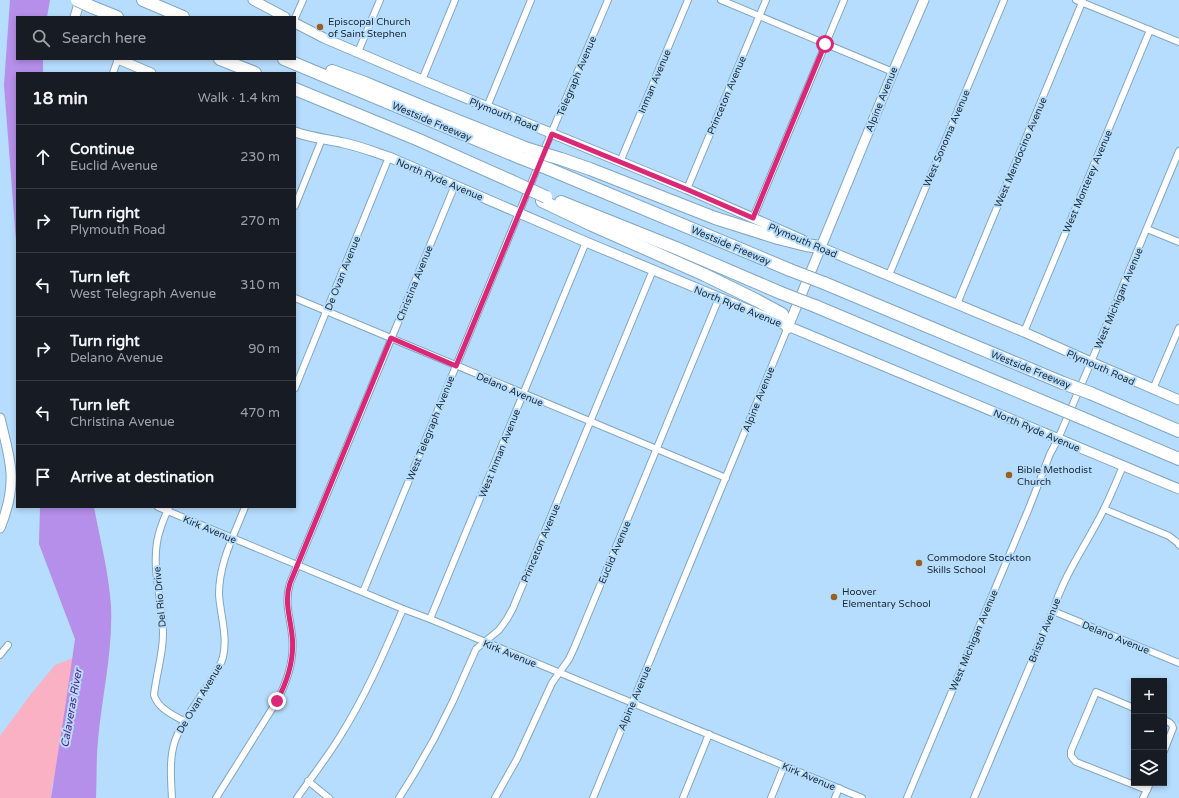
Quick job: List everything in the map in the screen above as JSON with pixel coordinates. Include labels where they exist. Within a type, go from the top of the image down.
[{"type":"highway","points":[[78,0],[114,16]]},
{"type":"highway","points":[[143,0],[181,16]]},
{"type":"highway","points":[[296,58],[365,83],[442,115],[524,153],[561,159],[590,168],[715,218],[778,238],[820,247]]},
{"type":"highway","points":[[222,60],[252,72]]},
{"type":"highway","name":"Westside Freeway","points":[[287,60],[524,153],[550,169],[1179,431]]},
{"type":"highway","points":[[296,89],[419,140],[454,161],[544,199],[676,248],[1179,458]]},
{"type":"highway","points":[[544,199],[590,224],[705,274],[782,314],[788,326]]},
{"type":"street","points":[[75,16],[78,0]]},
{"type":"street","points":[[253,0],[283,16]]},
{"type":"street","points":[[296,16],[303,0]]},
{"type":"street","points":[[358,52],[380,0]]},
{"type":"street","points":[[422,80],[455,0]]},
{"type":"street","points":[[487,107],[531,0]]},
{"type":"street","name":"Telegraph Avenue","points":[[544,152],[608,0]]},
{"type":"street","name":"Inman Avenue","points":[[620,162],[688,0]]},
{"type":"street","points":[[721,0],[893,72]]},
{"type":"street","name":"Princeton Avenue","points":[[686,189],[766,0]]},
{"type":"street","points":[[753,218],[844,0]]},
{"type":"street","name":"Alpine Avenue","points":[[593,798],[820,247],[924,0]]},
{"type":"street","name":"West Sonoma Avenue","points":[[889,275],[1004,0]]},
{"type":"street","points":[[1081,1],[1179,42]]},
{"type":"street","name":"West Mendocino Avenue","points":[[957,304],[1081,1]]},
{"type":"street","name":"Plymouth Road","points":[[296,24],[324,38],[422,80],[686,189],[820,247],[1024,332],[1179,400]]},
{"type":"street","name":"West Monterey Avenue","points":[[1024,332],[1150,30]]},
{"type":"street","points":[[113,72],[118,60]]},
{"type":"street","points":[[120,60],[149,72]]},
{"type":"street","name":"North Ryde Avenue","points":[[296,132],[309,137],[344,143],[369,150],[389,158],[455,185],[519,214],[1179,489]]},
{"type":"street","points":[[296,204],[322,139]]},
{"type":"street","name":"West Michigan Avenue","points":[[907,798],[1029,508],[1050,454],[1058,439],[1091,362],[1179,151]]},
{"type":"street","name":"West Telegraph Avenue","points":[[363,592],[544,152]]},
{"type":"street","name":"De Ovan Avenue","points":[[296,386],[389,158]]},
{"type":"street","name":"Christina Avenue","points":[[216,798],[277,701],[286,682],[290,671],[293,654],[293,636],[288,613],[287,597],[290,583],[455,185]]},
{"type":"street","points":[[1147,229],[1179,242]]},
{"type":"street","name":"West Inman Avenue","points":[[430,620],[586,242]]},
{"type":"street","name":"Princeton Avenue","points":[[399,798],[434,739],[476,649],[499,630],[513,608],[653,270]]},
{"type":"street","name":"Delano Avenue","points":[[296,298],[726,478]]},
{"type":"street","name":"Euclid Avenue","points":[[496,798],[518,759],[552,683],[569,659],[575,646],[720,298]]},
{"type":"street","points":[[1153,389],[1179,328]]},
{"type":"street","points":[[0,418],[11,473],[8,504],[0,528]]},
{"type":"street","name":"Bristol Avenue","points":[[974,798],[1067,575],[1104,509],[1123,466]]},
{"type":"street","name":"De Ovan Avenue","points":[[172,798],[171,756],[177,735],[219,668],[223,657],[225,644],[220,604],[222,568],[232,538],[245,508]]},
{"type":"street","name":"Kirk Avenue","points":[[168,509],[232,538],[862,798]]},
{"type":"street","name":"Del Rio Drive","points":[[168,509],[159,535],[156,559],[163,636],[154,695],[159,705],[185,722]]},
{"type":"street","points":[[1104,509],[1169,536],[1179,545]]},
{"type":"street","points":[[297,798],[336,742],[353,714],[378,665],[403,609]]},
{"type":"street","name":"Delano Avenue","points":[[1053,611],[1179,663]]},
{"type":"street","points":[[0,655],[8,645]]},
{"type":"street","points":[[1131,707],[1096,692],[1070,756],[1076,762],[1147,790]]},
{"type":"street","points":[[1167,721],[1173,725],[1167,743]]},
{"type":"street","points":[[683,798],[709,734]]},
{"type":"street","points":[[771,798],[784,766]]},
{"type":"street","points":[[308,782],[329,798]]},
{"type":"street","points":[[1143,798],[1149,786]]},
{"type":"street","points":[[834,798],[839,788]]},
{"type":"shaded area","points":[[73,658],[59,762],[52,785],[51,798],[0,798],[0,736],[31,694],[55,665]]},
{"type":"water","points":[[10,0],[50,0],[47,16],[16,16],[16,60],[43,60],[43,72],[16,72],[16,241],[4,85]]},
{"type":"water","name":"Calaveras River","points":[[40,508],[94,508],[104,556],[111,606],[109,657],[98,740],[96,798],[51,798],[75,639],[39,544]]},
{"type":"place","name":"Episcopal Church of Saint Stephen","points":[[320,27]]},
{"type":"place","name":"Bible Methodist Church","points":[[1009,475]]},
{"type":"place","name":"Commodore Stockton Skills School","points":[[919,563]]},
{"type":"place","name":"Hoover Elementary School","points":[[834,597]]},
{"type":"route","points":[[277,701],[290,671],[293,654],[293,636],[287,604],[288,590],[292,576],[391,338],[456,366],[552,134],[753,218],[825,44]]}]
